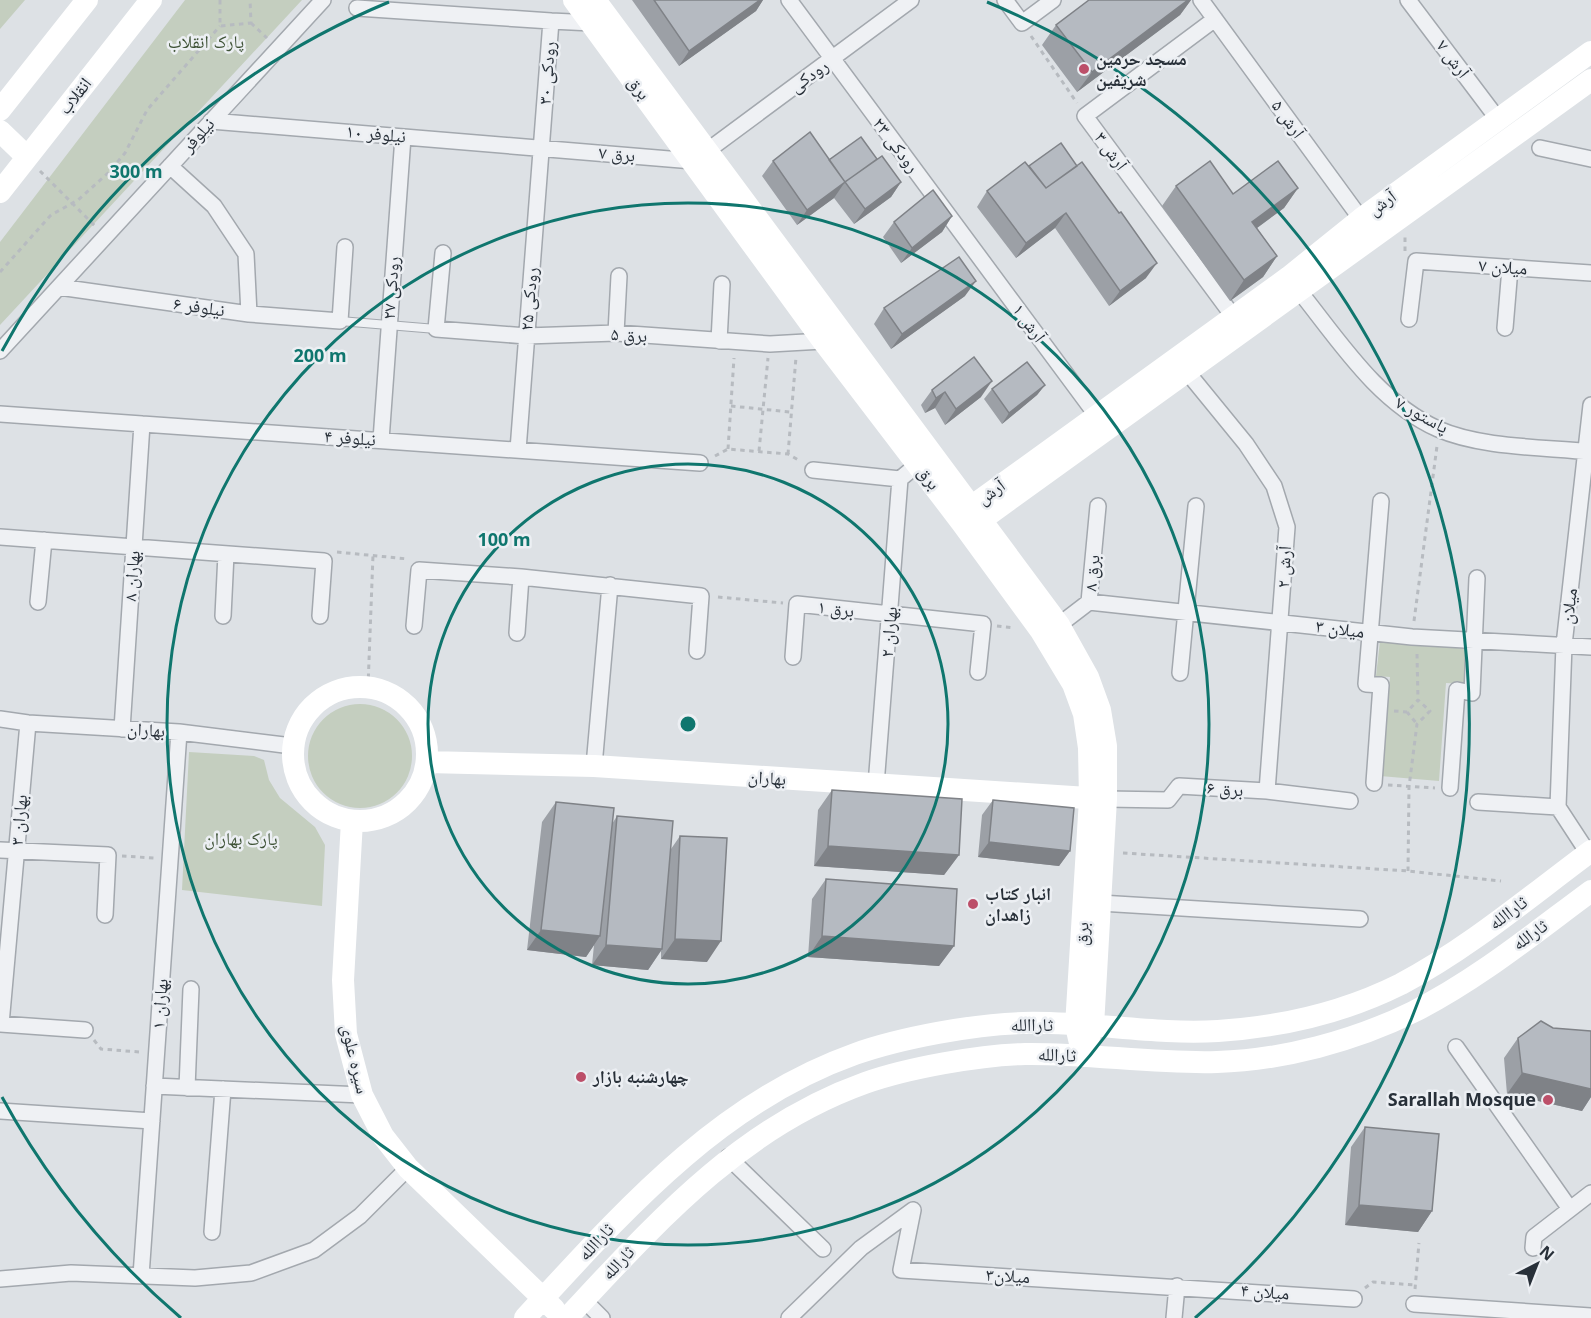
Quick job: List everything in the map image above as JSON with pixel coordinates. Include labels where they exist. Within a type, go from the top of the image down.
[{"type":"street","points":[[0,110],[87,0]]},
{"type":"street","name":"انقلاب","points":[[0,192],[151,0]]},
{"type":"street","name":"نیلوفر","points":[[0,351],[323,0]]},
{"type":"street","name":"برق","points":[[574,0],[700,156],[971,517],[1059,625],[1088,677],[1100,710],[1106,746],[1098,799],[1085,1026]]},
{"type":"street","name":"برق","points":[[595,0],[823,341],[918,464],[971,517],[1073,684],[1084,714],[1098,799],[1103,852],[1100,903],[1085,1026]]},
{"type":"street","name":"رودکی ۲۳","points":[[789,0],[960,231]]},
{"type":"street","name":"رودکی","points":[[700,156],[911,0]]},
{"type":"street","points":[[1005,0],[1022,22],[1053,0]]},
{"type":"street","name":"آرش ۵","points":[[1201,0],[1361,219]]},
{"type":"street","name":"آرش ۷","points":[[1408,0],[1497,118]]},
{"type":"street","name":"رودکی ۳۰","points":[[357,8],[551,21],[542,148]]},
{"type":"street","name":"آرش ۳","points":[[1215,19],[1085,116],[1233,316]]},
{"type":"street","points":[[551,21],[591,23]]},
{"type":"street","name":"آرش","points":[[971,517],[1097,416],[1182,365],[1233,316],[1294,284],[1361,219],[1497,118],[1591,52]]},
{"type":"street","name":"آرش","points":[[971,517],[1294,284],[1407,212],[1590,82]]},
{"type":"street","name":"نیلوفر ۱۰","points":[[211,121],[542,148]]},
{"type":"street","points":[[0,131],[27,157]]},
{"type":"street","name":"رودکی ۲۷","points":[[381,440],[403,136]]},
{"type":"street","name":"برق ۷","points":[[542,148],[700,156]]},
{"type":"street","name":"رودکی ۲۵","points":[[518,450],[542,148]]},
{"type":"street","points":[[1540,148],[1591,159]]},
{"type":"street","points":[[170,166],[214,206],[246,254],[249,314]]},
{"type":"street","name":"آرش ۱","points":[[960,231],[1097,416]]},
{"type":"street","points":[[340,321],[345,247]]},
{"type":"street","points":[[436,329],[443,253]]},
{"type":"street","name":"میلان ۷","points":[[1409,319],[1416,261],[1591,273]]},
{"type":"street","points":[[1505,328],[1510,268]]},
{"type":"street","points":[[616,333],[619,276]]},
{"type":"street","points":[[718,341],[722,284]]},
{"type":"street","name":"پاستور ۷","points":[[1294,284],[1363,370],[1390,398],[1440,430],[1476,440],[1589,452]]},
{"type":"street","name":"نیلوفر ۶","points":[[59,287],[249,314],[340,321]]},
{"type":"street","name":"برق ۵","points":[[436,329],[526,336],[616,333],[735,343],[823,341]]},
{"type":"street","name":"آرش ۲","points":[[1182,365],[1246,444],[1274,486],[1287,527],[1267,791]]},
{"type":"street","name":"میلان","points":[[1558,807],[1564,645],[1589,452],[1591,405]]},
{"type":"street","name":"نیلوفر ۴","points":[[0,414],[700,464]]},
{"type":"street","name":"بهاران ۸","points":[[122,729],[142,424]]},
{"type":"street","points":[[813,470],[900,479],[918,464]]},
{"type":"street","name":"بهاران ۲","points":[[876,785],[900,479]]},
{"type":"street","points":[[1374,783],[1381,685],[1366,684],[1381,501]]},
{"type":"street","name":"برق ۸","points":[[1059,625],[1089,602],[1098,506]]},
{"type":"street","points":[[1180,673],[1196,506]]},
{"type":"street","points":[[0,537],[324,561],[320,616]]},
{"type":"street","points":[[38,602],[44,540]]},
{"type":"street","points":[[223,616],[226,554]]},
{"type":"street","points":[[414,626],[419,570],[521,577],[701,596],[697,651]]},
{"type":"street","points":[[517,633],[521,577]]},
{"type":"street","points":[[1450,788],[1457,690],[1472,693],[1477,578]]},
{"type":"street","points":[[594,766],[610,585]]},
{"type":"street","name":"میلان ۳","points":[[1089,602],[1369,633],[1591,647]]},
{"type":"street","points":[[793,657],[796,604]]},
{"type":"street","name":"برق ۱","points":[[796,604],[983,624],[978,672]]},
{"type":"street","points":[[346,687],[368,687],[388,692],[406,704],[419,721],[426,741],[427,762],[421,782],[410,800],[373,820],[352,821],[332,815],[307,795],[293,767],[292,746],[298,725],[310,708],[326,694],[346,687]]},
{"type":"street","name":"بهاران","points":[[0,719],[28,723],[178,732],[292,746]]},
{"type":"street","name":"بهاران ۳","points":[[1,1024],[28,723]]},
{"type":"street","name":"بهاران ۱","points":[[141,1276],[178,732]]},
{"type":"street","name":"بهاران","points":[[427,762],[594,766],[1098,799]]},
{"type":"street","name":"برق ۶","points":[[1098,799],[1168,800],[1179,786],[1267,791],[1350,801]]},
{"type":"street","points":[[1478,802],[1558,807],[1590,852]]},
{"type":"street","name":"سیره علوی","points":[[352,821],[343,980],[346,1034],[362,1095],[383,1136],[408,1168],[543,1299],[566,1318]]},
{"type":"street","points":[[0,850],[108,855],[105,915]]},
{"type":"street","name":"ثاراالله","points":[[525,1318],[651,1183],[710,1133],[780,1087],[856,1053],[947,1032],[1023,1023],[1216,1031],[1275,1025],[1329,1012],[1399,984],[1460,948],[1590,852]]},
{"type":"street","name":"ثارالله","points":[[566,1318],[672,1205],[728,1158],[795,1114],[866,1082],[963,1060],[1024,1054],[1217,1062],[1280,1055],[1338,1041],[1422,1006],[1477,973],[1591,891]]},
{"type":"street","points":[[1100,903],[1360,919]]},
{"type":"street","points":[[187,1088],[191,989]]},
{"type":"street","points":[[1,1024],[85,1029]]},
{"type":"street","points":[[1083,1056],[1085,1026]]},
{"type":"street","points":[[1456,1047],[1570,1209]]},
{"type":"street","points":[[154,1086],[362,1095]]},
{"type":"street","points":[[212,1232],[223,1089]]},
{"type":"street","points":[[0,1111],[152,1121]]},
{"type":"street","points":[[728,1158],[823,1249]]},
{"type":"street","points":[[0,1279],[71,1273],[195,1278],[251,1273],[314,1250],[360,1216],[408,1168]]},
{"type":"street","points":[[1533,1248],[1534,1237],[1591,1193]]},
{"type":"street","name":"میلان۳","points":[[789,1318],[861,1248],[913,1210],[901,1270],[1177,1286]]},
{"type":"street","points":[[1174,1318],[1177,1286]]},
{"type":"street","name":"میلان ۴","points":[[1177,1286],[1354,1299]]},
{"type":"street","points":[[584,1300],[602,1318]]},
{"type":"street","points":[[1414,1304],[1556,1316],[1591,1316]]},
{"type":"lane","points":[[340,321],[436,329]]},
{"type":"path","points":[[0,272],[51,215],[89,192],[125,153],[147,110],[220,26],[220,0]]},
{"type":"path","points":[[250,0],[251,23],[278,48]]},
{"type":"path","points":[[1022,22],[1085,116]]},
{"type":"path","points":[[220,26],[251,23]]},
{"type":"path","points":[[27,157],[105,236]]},
{"type":"path","points":[[728,449],[735,343]]},
{"type":"path","points":[[788,454],[797,343]]},
{"type":"path","points":[[759,451],[770,344]]},
{"type":"path","points":[[731,405],[790,412]]},
{"type":"path","points":[[1408,871],[1409,787],[1417,724],[1430,711],[1418,700],[1414,637],[1440,430]]},
{"type":"path","points":[[700,464],[728,449],[788,454],[813,470]]},
{"type":"path","points":[[324,561],[335,552],[373,555],[408,559],[419,570]]},
{"type":"path","points":[[368,687],[373,555]]},
{"type":"path","points":[[701,596],[796,604]]},
{"type":"path","points":[[1417,724],[1407,712],[1418,700]]},
{"type":"path","points":[[1374,783],[1450,788]]},
{"type":"path","points":[[1103,852],[1408,871],[1501,881]]},
{"type":"path","points":[[108,855],[170,859]]},
{"type":"path","points":[[85,1029],[101,1049],[157,1053]]},
{"type":"path","points":[[1414,1304],[1419,1244]]},
{"type":"path","points":[[1354,1299],[1373,1282],[1415,1285]]},
{"type":"green space","points":[[0,0],[25,0],[0,29]]},
{"type":"green space","name":"پارک انقلاب","points":[[185,0],[302,0],[0,325],[0,242]]},
{"type":"green space","points":[[1380,641],[1467,649],[1466,684],[1446,683],[1439,781],[1380,776],[1390,677],[1376,676]]},
{"type":"green space","points":[[360,704],[380,708],[397,719],[408,736],[412,756],[408,776],[397,793],[380,804],[360,808],[340,804],[323,793],[312,776],[308,756],[312,736],[323,719],[340,708]]},
{"type":"green space","name":"پارک بهاران","points":[[189,752],[254,756],[264,760],[269,780],[280,798],[315,827],[325,845],[322,906],[182,890]]},
{"type":"building","points":[[654,0],[760,0],[689,51]]},
{"type":"building","name":"مسجد حرمین شریفین","points":[[1089,0],[1188,0],[1092,72],[1056,25]]},
{"type":"building","points":[[810,132],[845,182],[807,210],[773,161]]},
{"type":"building","points":[[861,137],[877,159],[845,182],[829,160]]},
{"type":"building","points":[[1061,143],[1077,166],[1046,188],[1029,166]]},
{"type":"building","points":[[882,156],[901,182],[865,209],[845,182]]},
{"type":"building","points":[[1210,161],[1233,194],[1278,161],[1298,188],[1252,222],[1277,256],[1244,280],[1176,186]]},
{"type":"building","points":[[1025,162],[1046,188],[1082,162],[1157,263],[1120,291],[1066,213],[1026,243],[987,191]]},
{"type":"building","points":[[933,190],[952,216],[912,248],[894,222]]},
{"type":"building","points":[[959,257],[976,281],[902,334],[884,308]]},
{"type":"building","points":[[974,357],[992,381],[956,409],[945,392],[936,398],[932,390]]},
{"type":"building","points":[[1027,362],[1045,385],[1009,413],[992,389]]},
{"type":"building","points":[[832,790],[962,799],[959,855],[828,846]]},
{"type":"building","points":[[993,800],[1074,808],[1070,851],[989,842]]},
{"type":"building","points":[[556,802],[614,808],[600,936],[541,930]]},
{"type":"building","points":[[617,816],[673,821],[662,949],[606,945]]},
{"type":"building","points":[[680,836],[727,838],[721,941],[675,939]]},
{"type":"building","points":[[826,879],[957,889],[954,946],[822,936]]},
{"type":"building","points":[[1541,1021],[1553,1028],[1591,1031],[1591,1089],[1522,1073],[1518,1038]]},
{"type":"building","points":[[1365,1127],[1439,1134],[1432,1211],[1359,1205]]},
{"type":"place","name":"مسجد حرمین شریفین","points":[[1084,69]]},
{"type":"place","name":"انبار کتاب زاهدان","points":[[973,904]]},
{"type":"place","name":"چهارشنبه بازار","points":[[581,1077]]},
{"type":"place","name":"Sarallah Mosque","points":[[1548,1100]]}]
